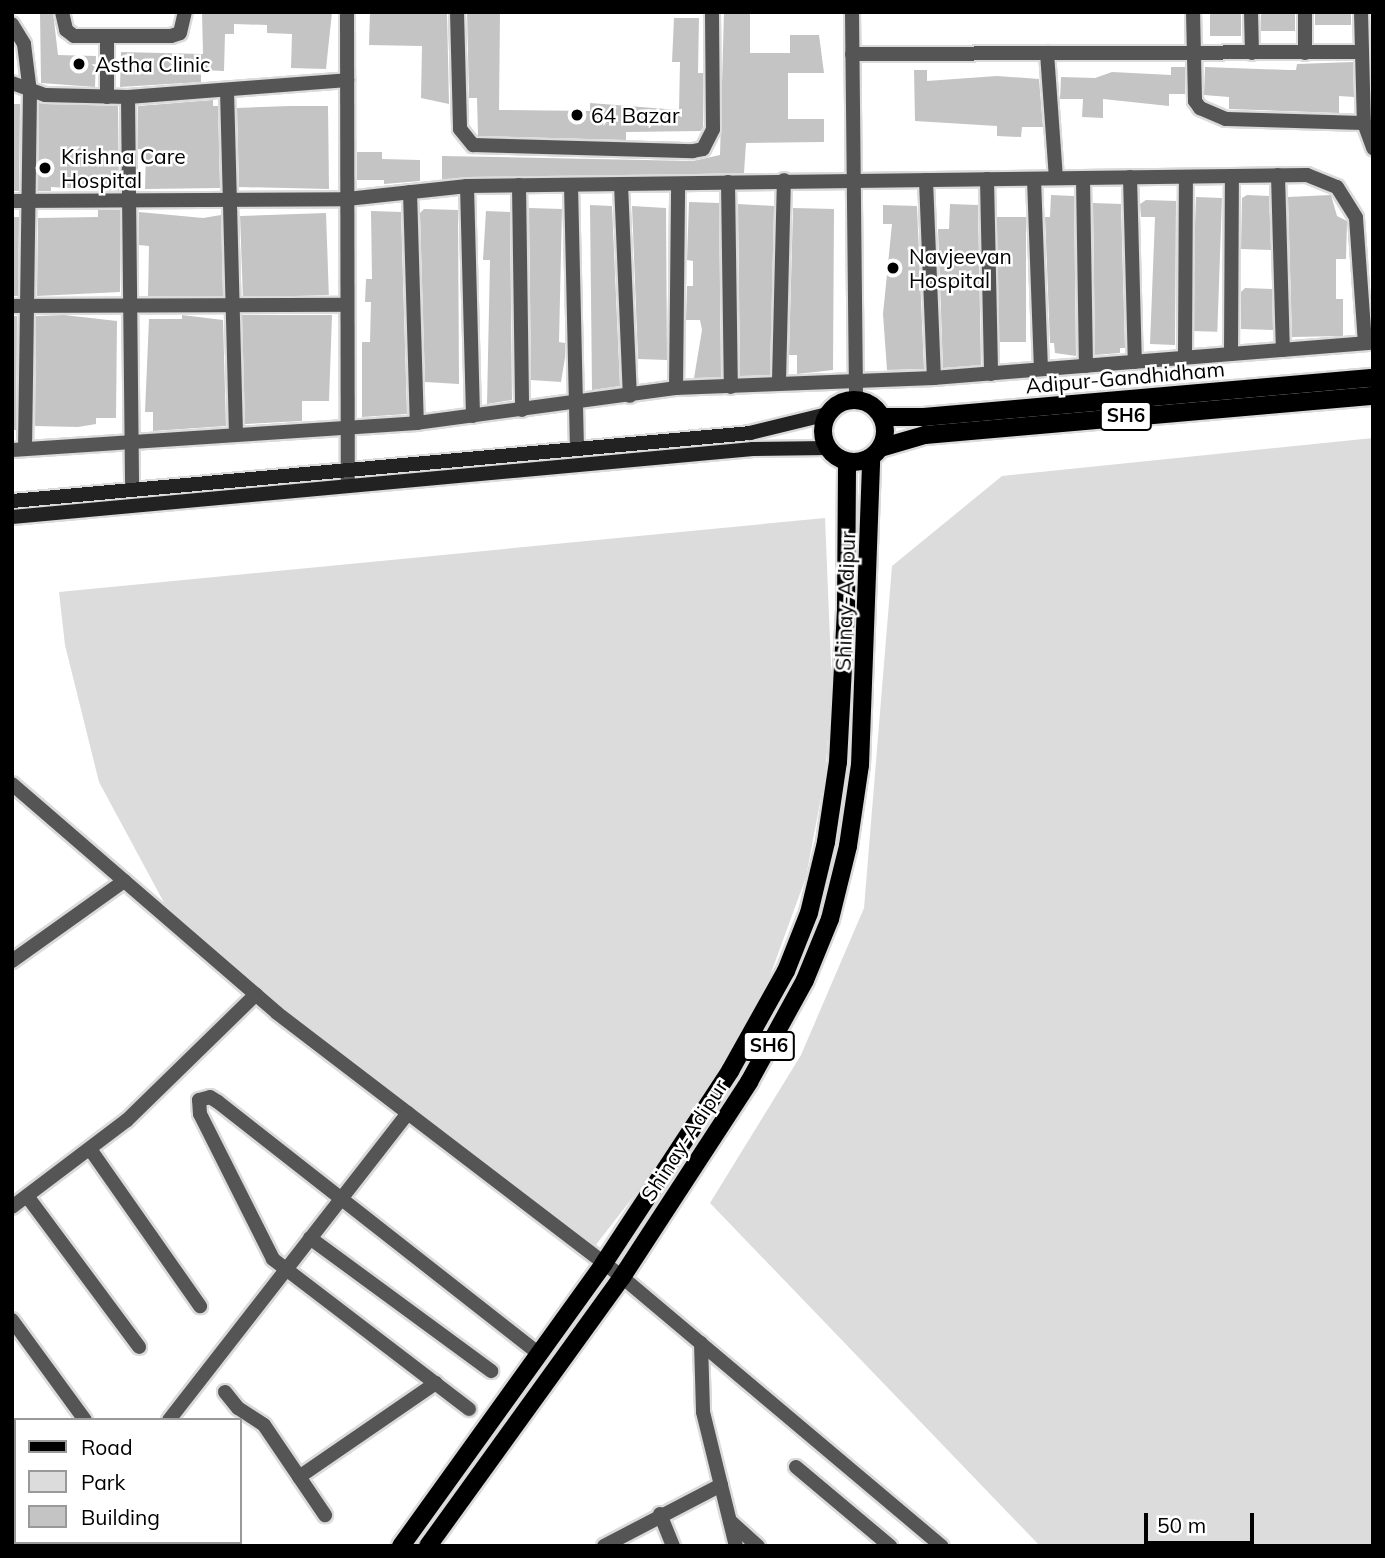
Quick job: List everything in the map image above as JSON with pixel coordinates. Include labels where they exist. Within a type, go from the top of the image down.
[{"type":"main road","name":"Adipur-Gandhidham","points":[[882,417],[923,417],[1373,377]]},
{"type":"main road","name":"SH6","points":[[846,462],[925,435],[1373,396]]},
{"type":"main road","points":[[12,501],[750,433],[828,414],[845,402],[856,400],[866,403],[882,417]]},
{"type":"main road","points":[[828,414],[823,436],[827,448],[846,462]]},
{"type":"main road","name":"SH6","points":[[876,453],[884,438],[882,417]]},
{"type":"main road","points":[[12,517],[753,449],[827,448]]},
{"type":"main road","name":"Shinay-Adipur","points":[[428,1546],[622,1277],[749,1082],[806,980],[830,919],[848,846],[860,765],[876,453]]},
{"type":"main road","name":"Shinay-Adipur","points":[[401,1546],[604,1264],[730,1071],[786,971],[809,913],[827,842],[838,762],[846,611],[846,462]]},
{"type":"street","points":[[62,12],[66,30],[74,36],[171,36],[180,33],[185,12]]},
{"type":"street","points":[[347,12],[348,486]]},
{"type":"street","points":[[457,12],[460,129],[473,145],[485,149],[693,151],[703,149],[713,129],[712,12]]},
{"type":"street","points":[[852,12],[856,400]]},
{"type":"street","points":[[1193,12],[1195,101],[1210,114],[1364,122]]},
{"type":"street","points":[[1251,12],[1252,53]]},
{"type":"street","points":[[1305,12],[1305,52]]},
{"type":"street","points":[[1361,12],[1364,122],[1373,148]]},
{"type":"street","points":[[12,24],[24,44],[30,92],[19,202],[19,449],[129,444],[417,423],[576,405],[676,388],[731,387],[779,381],[855,382],[934,378],[1369,343],[1356,218],[1348,198],[1324,179],[1278,175],[784,180],[467,186],[347,199],[128,204],[19,202]]},
{"type":"street","points":[[107,36],[107,97]]},
{"type":"street","points":[[852,54],[1361,52]]},
{"type":"street","points":[[1047,53],[1056,178]]},
{"type":"street","points":[[12,83],[30,92],[128,97],[347,80]]},
{"type":"street","points":[[227,90],[230,307],[236,435]]},
{"type":"street","points":[[128,97],[129,444],[132,490]]},
{"type":"street","points":[[1278,175],[1283,350]]},
{"type":"street","points":[[1231,354],[1232,176]]},
{"type":"street","points":[[1130,177],[1135,362]]},
{"type":"street","points":[[1185,358],[1186,177]]},
{"type":"street","points":[[1083,178],[1086,366]]},
{"type":"street","points":[[987,179],[991,374]]},
{"type":"street","points":[[1034,179],[1041,369]]},
{"type":"street","points":[[779,381],[784,180]]},
{"type":"street","points":[[926,180],[934,378]]},
{"type":"street","points":[[728,182],[731,387]]},
{"type":"street","points":[[621,184],[630,396]]},
{"type":"street","points":[[676,388],[678,184]]},
{"type":"street","points":[[571,185],[577,449]]},
{"type":"street","points":[[467,186],[473,416]]},
{"type":"street","points":[[519,186],[522,410]]},
{"type":"street","points":[[410,192],[417,423]]},
{"type":"street","points":[[18,306],[128,309],[347,305]]},
{"type":"street","points":[[12,784],[256,994],[622,1277],[942,1546]]},
{"type":"street","points":[[12,961],[124,881]]},
{"type":"street","points":[[12,1208],[141,1107],[256,994]]},
{"type":"street","points":[[469,1409],[285,1270],[265,1247],[200,1114],[199,1100],[210,1097],[218,1102],[538,1353]]},
{"type":"street","points":[[171,1418],[408,1113]]},
{"type":"street","points":[[90,1149],[200,1306]]},
{"type":"street","points":[[27,1196],[139,1347]]},
{"type":"street","points":[[310,1238],[491,1371]]},
{"type":"street","points":[[12,1320],[84,1418]]},
{"type":"street","points":[[702,1343],[701,1403],[736,1546]]},
{"type":"street","points":[[299,1477],[436,1382]]},
{"type":"street","points":[[225,1392],[238,1408],[264,1425],[325,1515]]},
{"type":"street","points":[[796,1467],[890,1546]]},
{"type":"street","points":[[604,1546],[660,1514],[721,1485]]},
{"type":"street","points":[[660,1514],[673,1546]]},
{"type":"street","points":[[730,1521],[758,1546]]},
{"type":"green space","points":[[1373,438],[1373,1546],[1040,1546],[710,1203],[801,1055],[864,908],[892,566],[1002,476]]},
{"type":"green space","points":[[825,518],[832,688],[825,776],[806,877],[763,995],[697,1115],[584,1260],[182,936],[99,782],[65,645],[59,592]]},
{"type":"building","points":[[40,12],[53,12],[58,55],[96,56],[95,87],[41,83]]},
{"type":"building","points":[[202,12],[332,12],[326,69],[291,68],[292,34],[267,33],[267,25],[234,24],[234,34],[225,34],[224,71],[201,70],[201,82],[120,87],[121,52],[203,54]]},
{"type":"building","points":[[370,12],[447,12],[449,104],[421,98],[422,46],[369,45]]},
{"type":"building","points":[[467,12],[500,12],[499,110],[590,111],[590,103],[679,110],[680,62],[672,62],[674,18],[699,18],[698,73],[703,73],[703,127],[701,131],[626,132],[626,140],[478,136],[477,98],[469,98]]},
{"type":"building","points":[[724,12],[750,12],[750,53],[790,53],[790,35],[819,35],[824,73],[788,73],[788,119],[824,119],[824,142],[746,143],[744,173],[442,179],[442,156],[693,161],[720,155]]},
{"type":"building","points":[[1210,12],[1241,12],[1241,36],[1210,36]]},
{"type":"building","points":[[1261,12],[1295,12],[1295,31],[1261,31]]},
{"type":"building","points":[[1315,12],[1351,12],[1351,25],[1315,25]]},
{"type":"building","points":[[1353,62],[1354,97],[1339,96],[1339,113],[1229,109],[1229,97],[1204,95],[1205,67],[1296,70],[1297,64]]},
{"type":"building","points":[[1171,67],[1185,67],[1185,94],[1169,94],[1169,106],[1103,99],[1103,118],[1082,117],[1083,99],[1060,99],[1061,77],[1095,78],[1112,72],[1171,75]]},
{"type":"building","points":[[914,70],[927,70],[927,81],[997,76],[1039,79],[1043,127],[1022,127],[1021,137],[997,136],[997,126],[915,121]]},
{"type":"building","points":[[213,100],[213,106],[218,106],[220,188],[145,189],[146,150],[138,149],[138,106]]},
{"type":"building","points":[[39,103],[118,106],[119,191],[51,187],[51,191],[38,191]]},
{"type":"building","points":[[12,104],[20,104],[19,191],[13,191]]},
{"type":"building","points":[[328,106],[329,189],[239,187],[237,108]]},
{"type":"building","points":[[357,152],[382,152],[382,159],[420,160],[420,181],[384,184],[384,180],[357,180]]},
{"type":"building","points":[[1051,195],[1074,196],[1076,356],[1055,353],[1054,343],[1050,343],[1045,217],[1050,217]]},
{"type":"building","points":[[1247,195],[1269,196],[1271,250],[1241,249],[1242,198]]},
{"type":"building","points":[[1331,195],[1337,216],[1347,221],[1346,259],[1336,259],[1336,299],[1343,299],[1343,336],[1292,337],[1288,197]]},
{"type":"building","points":[[1196,197],[1222,198],[1217,332],[1191,331]]},
{"type":"building","points":[[1146,200],[1176,201],[1175,345],[1150,344],[1155,217],[1141,217],[1140,204]]},
{"type":"building","points":[[689,202],[719,203],[721,377],[694,378],[702,330],[700,320],[686,320],[687,286],[693,286],[693,261],[687,260]]},
{"type":"building","points":[[1093,203],[1121,204],[1125,348],[1120,348],[1120,353],[1095,355]]},
{"type":"building","points":[[738,204],[774,206],[770,375],[740,376]]},
{"type":"building","points":[[950,204],[978,205],[981,365],[943,368],[938,229],[949,229]]},
{"type":"building","points":[[590,205],[612,206],[620,386],[592,390]]},
{"type":"building","points":[[883,205],[917,206],[924,369],[887,370],[883,314],[892,224],[883,224]]},
{"type":"building","points":[[632,206],[666,208],[667,360],[638,359]]},
{"type":"building","points":[[529,208],[562,209],[559,342],[565,343],[565,358],[561,382],[531,380]]},
{"type":"building","points":[[793,208],[834,209],[833,370],[797,374],[797,355],[789,355]]},
{"type":"building","points":[[424,209],[458,210],[459,384],[425,382],[420,213]]},
{"type":"building","points":[[98,210],[120,210],[120,292],[37,296],[38,218],[98,217]]},
{"type":"building","points":[[371,211],[401,212],[407,414],[362,417],[362,342],[370,342],[371,302],[365,302],[366,279],[372,279]]},
{"type":"building","points":[[486,211],[510,212],[512,400],[487,404],[490,260],[483,260]]},
{"type":"building","points":[[139,212],[203,218],[221,215],[223,296],[148,296],[149,246],[139,245]]},
{"type":"building","points":[[326,213],[329,295],[243,298],[240,216]]},
{"type":"building","points":[[12,217],[19,217],[18,296],[12,296]]},
{"type":"building","points":[[997,217],[1026,217],[1026,342],[997,342]]},
{"type":"building","points":[[1245,288],[1272,289],[1273,330],[1241,329],[1241,292]]},
{"type":"building","points":[[64,315],[117,321],[116,418],[96,418],[96,424],[78,427],[35,426],[36,316]]},
{"type":"building","points":[[182,315],[223,320],[226,426],[153,431],[153,412],[145,412],[149,319],[182,319]]},
{"type":"building","points":[[242,315],[332,315],[329,401],[302,401],[302,421],[245,424]]},
{"type":"building","points":[[12,316],[17,316],[16,430],[12,430]]},
{"type":"place","name":"Astha Clinic","points":[[79,64]]},
{"type":"place","name":"64 Bazar","points":[[577,115]]},
{"type":"place","name":"Krishna Care Hospital","points":[[45,168]]},
{"type":"place","name":"Navjeevan Hospital","points":[[893,268]]}]
